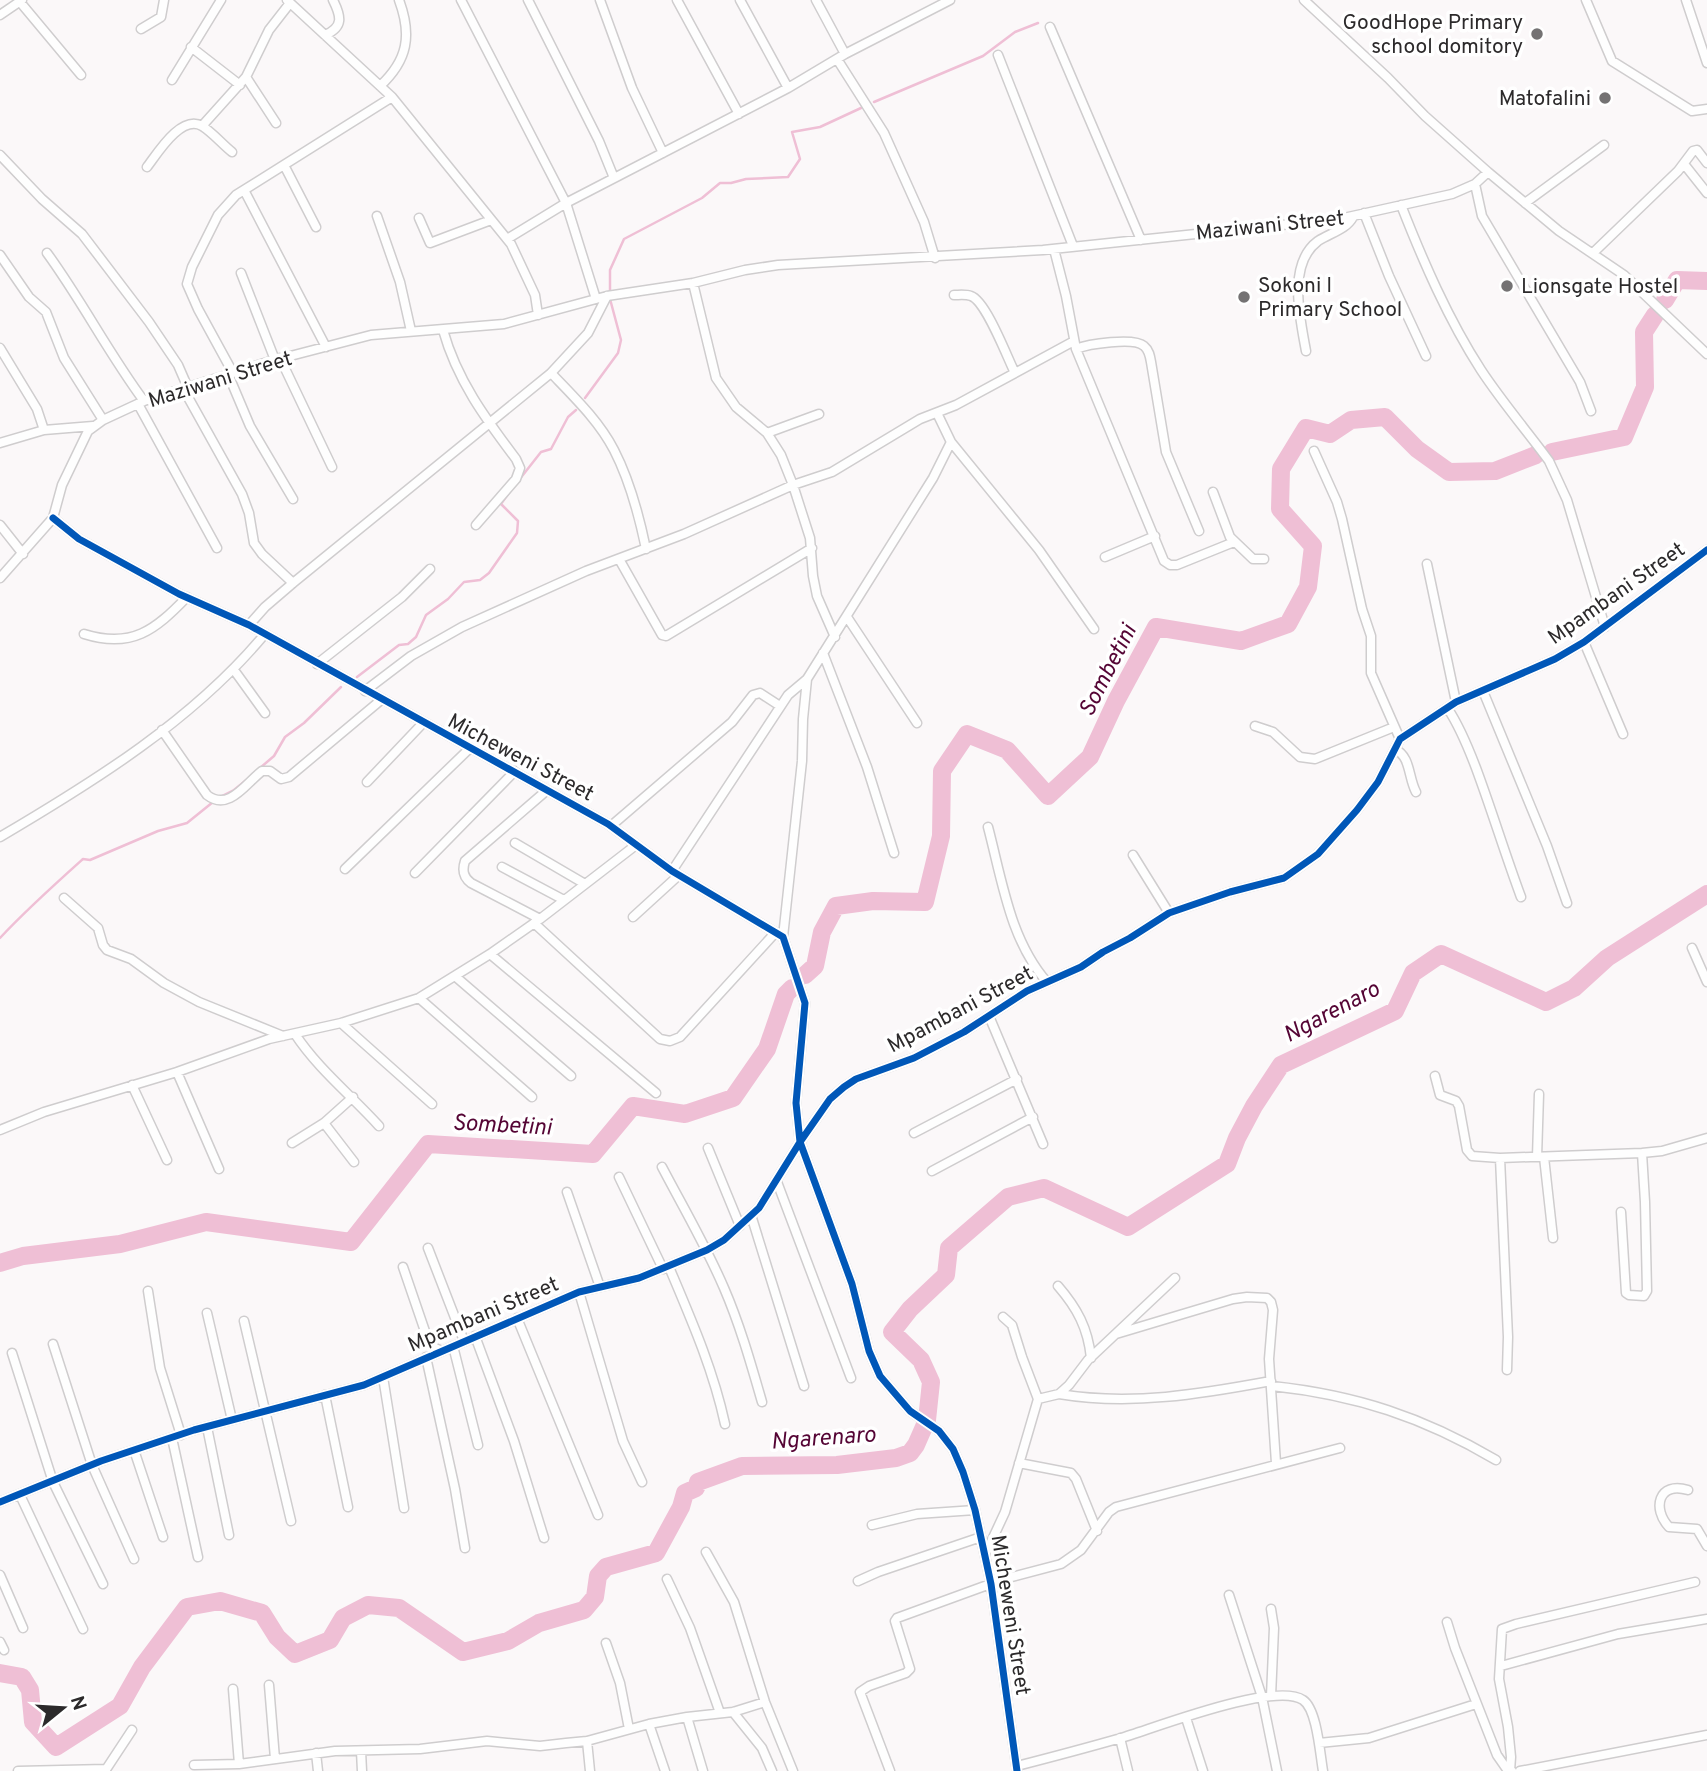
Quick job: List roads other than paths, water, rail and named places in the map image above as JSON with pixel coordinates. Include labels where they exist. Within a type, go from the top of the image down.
[{"type":"street","points":[[141,29],[159,20],[164,0]]},
{"type":"street","points":[[172,80],[221,0]]},
{"type":"street","points":[[326,35],[341,24],[340,14],[333,0]]},
{"type":"street","points":[[380,86],[394,73],[405,49],[407,32],[398,0]]},
{"type":"street","points":[[461,0],[566,203],[596,299]]},
{"type":"street","points":[[528,0],[599,141],[614,178]]},
{"type":"street","points":[[600,0],[632,88],[663,153]]},
{"type":"street","points":[[677,0],[739,114]]},
{"type":"street","points":[[740,0],[789,88]]},
{"type":"street","points":[[816,0],[841,57],[884,133],[924,222],[935,258]]},
{"type":"street","points":[[507,239],[566,203],[789,88],[934,3],[950,0]]},
{"type":"street","points":[[1304,0],[1425,116],[1559,231],[1625,275],[1707,354]]},
{"type":"street","points":[[1586,0],[1612,61],[1692,111],[1707,109]]},
{"type":"street","points":[[1686,0],[1707,63]]},
{"type":"street","points":[[0,15],[21,1],[81,75]]},
{"type":"street","points":[[202,126],[246,77],[269,30],[288,1],[392,97],[507,239],[535,295],[534,316]]},
{"type":"street","points":[[1050,27],[1140,240]]},
{"type":"street","points":[[191,47],[240,85]]},
{"type":"street","points":[[998,55],[1073,246]]},
{"type":"street","points":[[246,77],[276,123]]},
{"type":"street","points":[[293,499],[250,426],[230,373],[187,284],[191,267],[218,215],[236,195],[392,97]]},
{"type":"street","points":[[147,167],[175,132],[186,125],[202,126],[232,152]]},
{"type":"street","points":[[1525,203],[1604,145]]},
{"type":"street","points":[[1594,252],[1684,164],[1694,150],[1707,163]]},
{"type":"street","points":[[0,155],[42,199],[82,234],[149,322],[178,366],[186,389],[242,494],[257,549],[293,583]]},
{"type":"street","points":[[1684,164],[1707,193]]},
{"type":"street","points":[[284,165],[316,227]]},
{"type":"street","name":"Maziwani Street","points":[[0,578],[53,518],[62,485],[85,435],[93,426],[141,403],[277,359],[371,335],[504,324],[610,295],[693,283],[778,265],[1043,250],[1353,216],[1452,194],[1475,184],[1489,172]]},
{"type":"street","points":[[1475,184],[1482,216],[1580,382],[1591,411]]},
{"type":"street","points":[[244,190],[326,347]]},
{"type":"street","points":[[1401,205],[1420,253],[1465,344],[1556,473],[1576,527],[1605,628]]},
{"type":"street","points":[[1364,213],[1389,276],[1426,356]]},
{"type":"street","points":[[377,216],[400,282],[411,331]]},
{"type":"street","points":[[1306,351],[1300,314],[1299,278],[1303,259],[1316,243],[1344,228],[1353,216]]},
{"type":"street","points":[[419,218],[430,243],[491,220]]},
{"type":"street","points":[[1054,249],[1075,345],[1164,561],[1177,565],[1234,542]]},
{"type":"street","points":[[47,253],[80,299],[128,380],[217,548]]},
{"type":"street","points":[[0,255],[29,297],[46,312],[64,358],[103,420]]},
{"type":"street","points":[[241,273],[277,359],[332,467]]},
{"type":"street","points":[[693,283],[716,378],[736,407],[767,433],[793,485],[812,548],[817,596],[835,637]]},
{"type":"street","points":[[249,625],[293,583],[551,373],[588,333],[610,295]]},
{"type":"street","points":[[954,295],[970,295],[979,301],[987,312],[1015,373]]},
{"type":"street","points":[[443,330],[459,375],[489,424],[516,459],[519,472],[476,525]]},
{"type":"street","points":[[365,691],[411,656],[462,627],[586,570],[684,534],[793,485],[832,472],[920,419],[1075,345],[1132,342],[1142,344],[1147,349],[1166,452],[1199,531]]},
{"type":"street","points":[[0,348],[37,409],[44,430]]},
{"type":"street","points":[[551,373],[584,408],[614,449],[638,510],[646,549]]},
{"type":"street","points":[[937,412],[951,442],[1039,550],[1094,629]]},
{"type":"street","points":[[767,433],[819,414]]},
{"type":"street","points":[[0,443],[44,430],[93,426]]},
{"type":"street","points":[[633,917],[676,873],[780,706],[796,687],[807,679],[912,507],[933,478],[951,442]]},
{"type":"street","points":[[1314,451],[1339,510],[1371,636],[1371,673],[1400,738]]},
{"type":"street","points":[[1213,492],[1234,542],[1253,559],[1264,559]]},
{"type":"street","name":"Micheweni Street","points":[[53,518],[79,539],[187,597],[249,625],[611,825],[676,873],[779,935]]},
{"type":"street","points":[[0,525],[23,554]]},
{"type":"street","points":[[1105,557],[1155,536]]},
{"type":"street","points":[[619,559],[662,635],[666,636],[812,548]]},
{"type":"street","name":"Mpambani Street","points":[[0,1502],[93,1465],[177,1436],[364,1385],[579,1292],[639,1278],[707,1250],[751,1216],[777,1182],[800,1142],[830,1099],[844,1087],[856,1079],[914,1058],[964,1032],[1027,991],[1082,967],[1170,913],[1230,892],[1284,878],[1329,844],[1378,782],[1400,738],[1456,702],[1555,659],[1584,642],[1707,550]]},
{"type":"street","points":[[1427,564],[1456,702]]},
{"type":"street","points":[[317,664],[402,597],[430,569]]},
{"type":"street","points":[[84,634],[111,640],[138,635],[164,621],[187,597]]},
{"type":"street","points":[[847,617],[917,723]]},
{"type":"street","points":[[0,837],[105,774],[234,670],[264,635]]},
{"type":"street","points":[[1584,642],[1623,734]]},
{"type":"street","points":[[823,653],[867,767],[894,853]]},
{"type":"street","points":[[234,670],[265,713]]},
{"type":"street","points":[[546,791],[465,861],[464,875],[471,883],[537,921],[660,1039],[670,1041],[680,1037],[779,935],[802,761],[807,679]]},
{"type":"street","points":[[1483,691],[1547,846],[1567,903]]},
{"type":"street","points":[[611,825],[732,722],[753,695],[761,693],[780,706]]},
{"type":"street","points":[[162,730],[215,800],[229,799],[262,771],[270,771],[281,779],[289,777],[381,700]]},
{"type":"street","points":[[1448,709],[1469,748],[1521,897]]},
{"type":"street","points":[[367,782],[423,723]]},
{"type":"street","points":[[1255,726],[1273,732],[1300,757],[1315,759],[1394,727]]},
{"type":"street","points":[[345,869],[470,748]]},
{"type":"street","points":[[1395,749],[1402,753],[1407,762],[1416,792]]},
{"type":"street","points":[[415,873],[515,771]]},
{"type":"street","points":[[988,827],[1022,944],[1035,969],[1047,982]]},
{"type":"street","points":[[515,842],[585,884]]},
{"type":"street","points":[[0,1130],[44,1112],[177,1072],[283,1036],[341,1023],[419,998],[456,977],[537,921],[636,845]]},
{"type":"street","points":[[1133,855],[1170,913]]},
{"type":"street","points":[[502,867],[564,900]]},
{"type":"street","points":[[64,898],[98,928],[103,946],[107,950],[131,959],[164,983],[208,1007],[283,1036]]},
{"type":"street","points":[[779,935],[788,947],[804,1003],[796,1103],[800,1142]]},
{"type":"street","points":[[1692,947],[1707,982]]},
{"type":"street","points":[[490,954],[656,1093]]},
{"type":"street","points":[[456,977],[571,1076]]},
{"type":"street","points":[[419,998],[532,1097]]},
{"type":"street","points":[[989,1016],[1044,1144]]},
{"type":"street","points":[[341,1023],[432,1104]]},
{"type":"street","points":[[295,1034],[320,1067],[354,1097],[379,1126]]},
{"type":"street","points":[[177,1072],[219,1169]]},
{"type":"street","points":[[1435,1076],[1440,1095],[1456,1101],[1459,1106],[1466,1150],[1472,1156],[1500,1158],[1642,1153],[1662,1151],[1707,1138]]},
{"type":"street","points":[[914,1133],[1017,1079]]},
{"type":"street","points":[[132,1085],[167,1160]]},
{"type":"street","points":[[1539,1094],[1540,1157],[1553,1238]]},
{"type":"street","points":[[292,1143],[324,1123],[354,1097]]},
{"type":"street","points":[[932,1171],[1033,1117]]},
{"type":"street","points":[[324,1123],[354,1162]]},
{"type":"street","name":"Micheweni Street","points":[[800,1142],[852,1284],[880,1376],[910,1411],[939,1431],[953,1448],[975,1510],[991,1584],[1017,1769]]},
{"type":"street","points":[[708,1148],[740,1226]]},
{"type":"street","points":[[1621,1212],[1626,1293],[1629,1296],[1644,1296],[1647,1291],[1647,1235],[1642,1153]]},
{"type":"street","points":[[1500,1158],[1507,1370]]},
{"type":"street","points":[[662,1167],[707,1250],[725,1290],[762,1402]]},
{"type":"street","points":[[619,1177],[704,1349],[718,1389],[726,1424]]},
{"type":"street","points":[[777,1182],[851,1378]]},
{"type":"street","points":[[567,1192],[600,1287]]},
{"type":"street","points":[[751,1216],[804,1386]]},
{"type":"street","points":[[428,1248],[464,1341]]},
{"type":"street","points":[[403,1267],[428,1340],[442,1351]]},
{"type":"street","points":[[1059,1394],[1091,1358],[1175,1278]]},
{"type":"street","points":[[1058,1286],[1075,1305],[1083,1321],[1090,1340],[1091,1358]]},
{"type":"street","points":[[148,1291],[160,1368],[177,1436],[198,1557]]},
{"type":"street","points":[[579,1292],[623,1441],[642,1482]]},
{"type":"street","points":[[1116,1335],[1233,1300],[1247,1297],[1267,1298],[1273,1310],[1269,1343],[1276,1463]]},
{"type":"street","points":[[208,1313],[232,1420]]},
{"type":"street","points":[[985,1555],[1005,1512],[1038,1399],[1012,1325],[1003,1317]]},
{"type":"street","points":[[517,1318],[597,1515]]},
{"type":"street","points":[[244,1321],[291,1521]]},
{"type":"street","points":[[475,1336],[514,1441],[544,1538]]},
{"type":"street","points":[[53,1344],[93,1465],[134,1559]]},
{"type":"street","points":[[453,1346],[478,1445]]},
{"type":"street","points":[[12,1353],[53,1482],[103,1584]]},
{"type":"street","points":[[426,1357],[461,1515],[465,1548]]},
{"type":"street","points":[[383,1377],[404,1508]]},
{"type":"street","points":[[1038,1399],[1059,1394],[1089,1398],[1167,1398],[1272,1384],[1364,1401],[1401,1414],[1496,1460]]},
{"type":"street","points":[[325,1395],[348,1507]]},
{"type":"street","points":[[207,1427],[229,1535]]},
{"type":"street","points":[[890,1771],[860,1692],[910,1669],[895,1619],[991,1584],[1060,1564],[1081,1550],[1109,1512],[1116,1507],[1340,1448]]},
{"type":"street","points":[[134,1450],[163,1537]]},
{"type":"street","points":[[1019,1463],[1071,1473],[1076,1479],[1097,1531]]},
{"type":"street","points":[[1688,1490],[1679,1487],[1666,1491],[1662,1496],[1660,1512],[1669,1527],[1697,1529],[1707,1546]]},
{"type":"street","points":[[20,1495],[83,1629]]},
{"type":"street","points":[[872,1525],[917,1514],[975,1510]]},
{"type":"street","points":[[858,1581],[982,1537]]},
{"type":"street","points":[[706,1552],[734,1602],[765,1702],[793,1771]]},
{"type":"street","points":[[0,1574],[23,1628]]},
{"type":"street","points":[[667,1579],[690,1628],[720,1713]]},
{"type":"street","points":[[1508,1770],[1511,1757],[1499,1679],[1502,1666],[1501,1632],[1506,1627],[1695,1583]]},
{"type":"street","points":[[1230,1595],[1266,1697],[1277,1771]]},
{"type":"street","points":[[1266,1697],[1274,1628],[1271,1609]]},
{"type":"street","points":[[1502,1666],[1618,1634],[1707,1619]]},
{"type":"street","points":[[1447,1622],[1476,1704],[1508,1770]]},
{"type":"street","points":[[606,1643],[620,1683],[629,1729]]},
{"type":"street","points":[[269,1685],[275,1759]]},
{"type":"street","points":[[233,1689],[239,1764]]},
{"type":"street","points":[[1017,1769],[1217,1707],[1266,1697],[1296,1696],[1305,1701],[1312,1711],[1323,1771]]},
{"type":"street","points":[[194,1765],[239,1764],[316,1753],[420,1748],[487,1741],[540,1746],[587,1741],[649,1724],[733,1712],[765,1702]]},
{"type":"street","points":[[1318,1743],[1369,1738],[1476,1704]]},
{"type":"street","points":[[733,1712],[762,1748],[772,1771]]},
{"type":"street","points":[[687,1717],[703,1771]]},
{"type":"street","points":[[1186,1718],[1203,1771]]},
{"type":"street","points":[[649,1724],[665,1771]]},
{"type":"street","points":[[18,1771],[106,1770],[132,1730]]},
{"type":"street","points":[[1520,1771],[1599,1758],[1707,1735]]},
{"type":"street","points":[[1120,1738],[1128,1771]]},
{"type":"street","points":[[587,1741],[590,1771]]},
{"type":"street","points":[[361,1751],[362,1771]]},
{"type":"street","points":[[316,1753],[318,1771]]},
{"type":"waterway","points":[[874,102],[983,56],[1015,32],[1038,23]]},
{"type":"waterway","points":[[610,292],[610,270],[624,239],[702,198],[720,183],[788,177],[800,159],[792,132],[820,127],[861,108]]},
{"type":"waterway","name":"Sombetini","points":[[1665,300],[1677,280],[1707,281]]},
{"type":"waterway","points":[[585,398],[618,353],[621,340],[610,299]]},
{"type":"waterway","name":"Sombetini","points":[[1552,452],[1624,437],[1645,387],[1644,332],[1655,315]]},
{"type":"waterway","points":[[519,480],[541,452],[551,449],[568,417],[576,410]]},
{"type":"waterway","name":"Sombetini","points":[[805,975],[815,966],[822,932],[836,906],[873,901],[925,902],[941,836],[942,771],[967,734],[1007,750],[1048,796],[1090,757],[1116,701],[1156,627],[1241,641],[1288,624],[1308,587],[1313,546],[1280,509],[1281,469],[1306,428],[1330,434],[1351,420],[1385,417],[1417,449],[1449,472],[1495,471],[1536,455]]},
{"type":"waterway","points":[[357,677],[399,645],[408,644],[416,637],[426,615],[448,599],[464,582],[480,580],[489,573],[517,533],[518,521],[501,504],[511,490]]},
{"type":"waterway","points":[[260,768],[274,756],[285,737],[304,723],[341,687]]},
{"type":"waterway","points":[[218,798],[250,777]]},
{"type":"waterway","points":[[0,938],[83,859],[90,860],[158,831],[187,823],[213,802]]},
{"type":"waterway","name":"Ngarenaro","points":[[0,1673],[22,1677],[30,1690],[33,1722],[56,1747],[120,1706],[142,1667],[187,1607],[220,1601],[262,1613],[277,1637],[295,1654],[330,1640],[343,1618],[368,1605],[399,1608],[463,1652],[508,1641],[539,1623],[584,1610],[595,1597],[598,1576],[606,1567],[656,1553],[681,1507],[685,1493],[696,1488],[698,1482],[742,1466],[837,1465],[896,1458],[910,1453],[927,1420],[931,1382],[921,1360],[892,1332],[910,1309],[946,1275],[949,1248],[1008,1197],[1044,1188],[1128,1227],[1227,1164],[1254,1106],[1281,1065],[1395,1011],[1413,973],[1441,954],[1546,1002],[1574,988],[1607,958],[1707,894]]},
{"type":"waterway","name":"Sombetini","points":[[0,1263],[23,1256],[120,1244],[206,1222],[351,1242],[428,1144],[593,1154],[633,1106],[685,1114],[733,1098],[767,1049],[786,994],[792,988]]},
{"type":"place","name":"GoodHope Primary school domitory","points":[[1537,34]]},
{"type":"place","name":"Matofalini","points":[[1605,98]]},
{"type":"place","name":"Lionsgate Hostel","points":[[1507,286]]},
{"type":"place","name":"Sokoni I Primary School","points":[[1244,297]]}]
